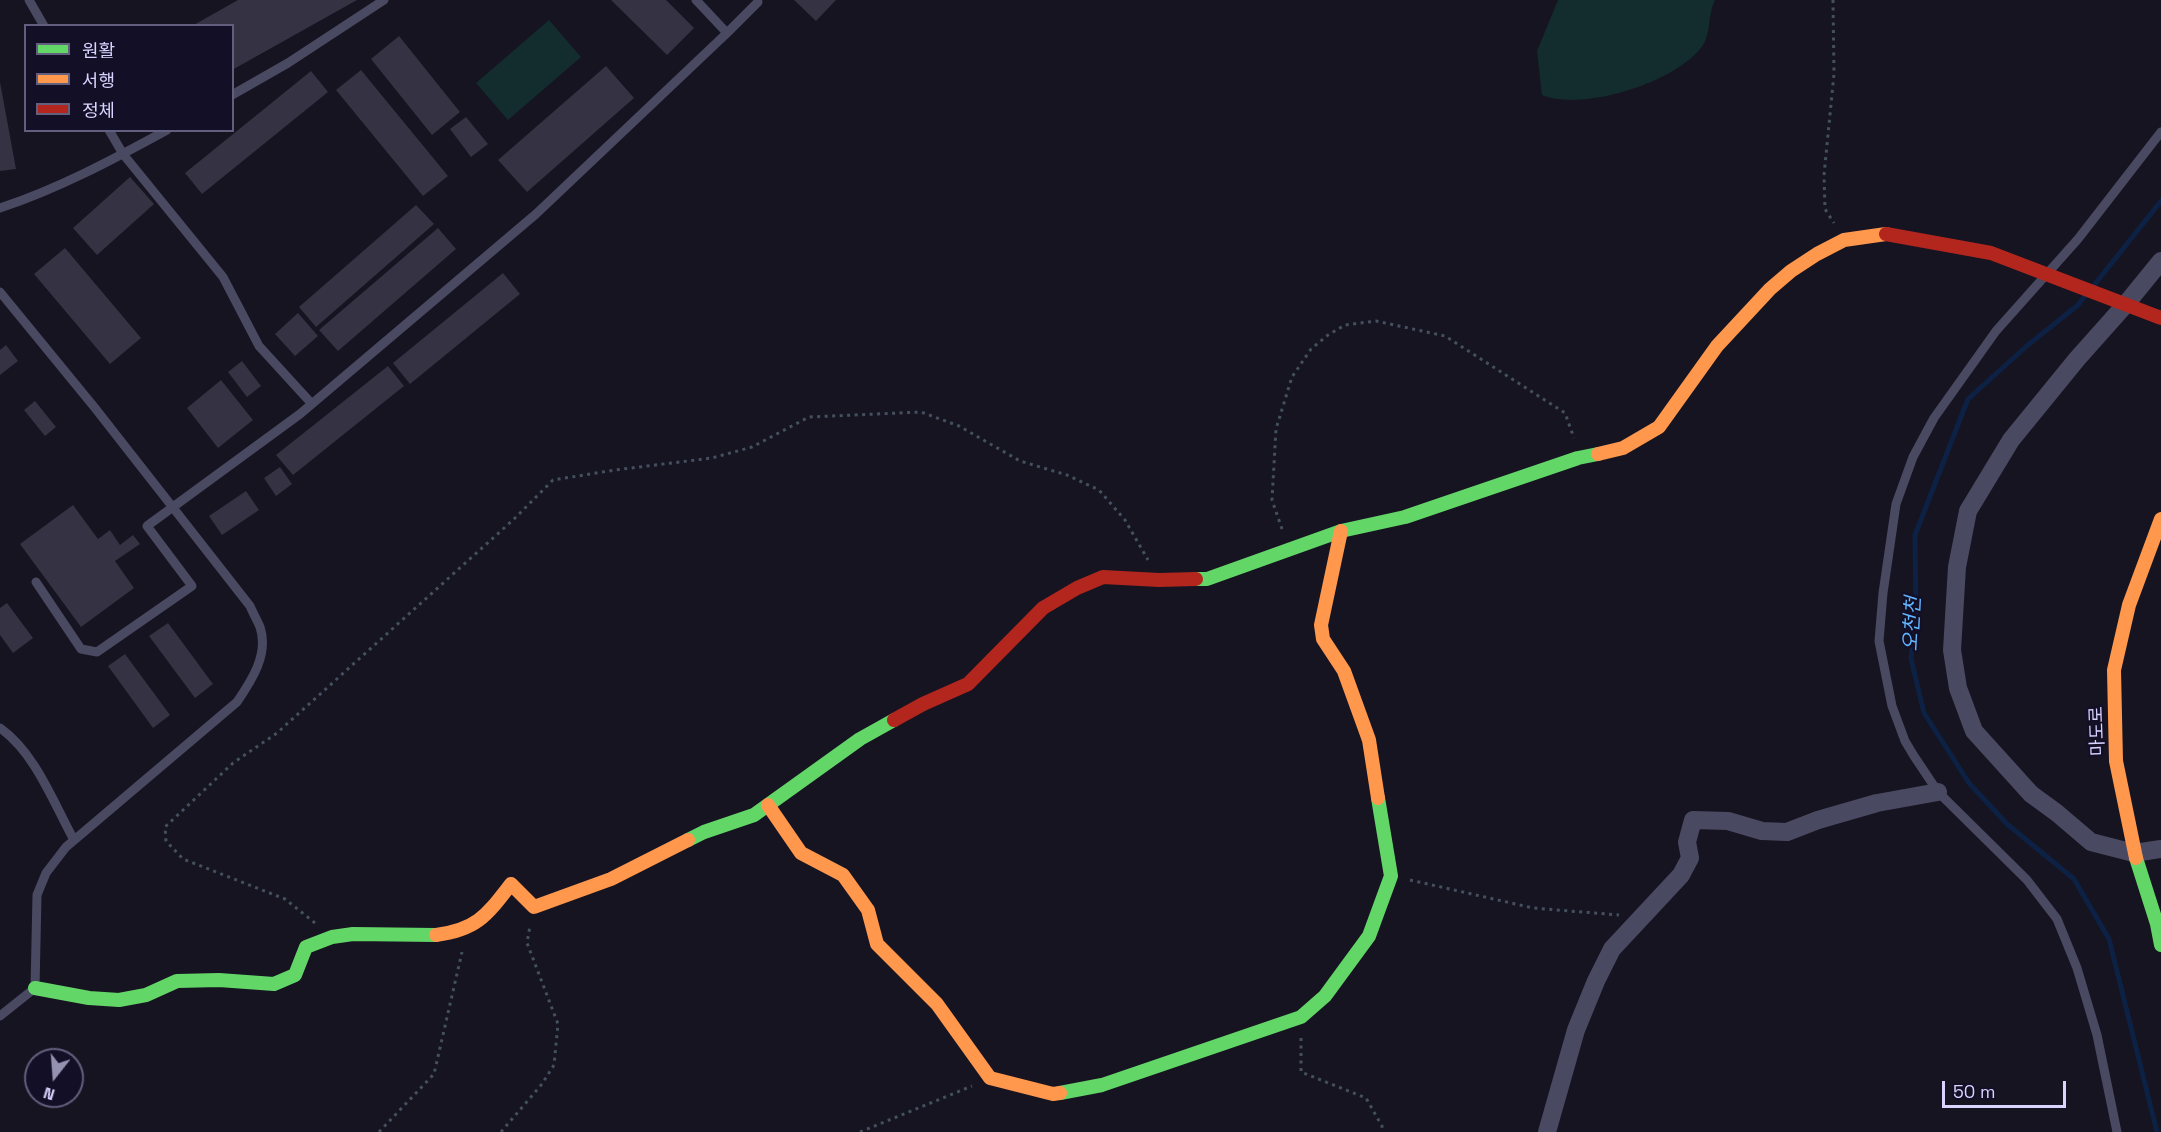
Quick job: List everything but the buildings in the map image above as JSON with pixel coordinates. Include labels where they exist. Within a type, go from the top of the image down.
[{"type":"street","points":[[35,988],[89,998],[119,1000],[146,995],[177,981],[219,980],[274,984],[295,975],[306,947],[336,936],[373,934],[418,937],[465,929],[484,918],[511,884],[534,907],[611,879],[704,832],[754,815],[860,739],[922,704],[968,684],[1043,608],[1077,588],[1103,577],[1159,580],[1207,579],[1341,531],[1405,517],[1578,458],[1623,448],[1659,427],[1717,346],[1770,289],[1800,265],[1844,240],[1885,234],[1991,253],[2161,318]]},
{"type":"street","points":[[2161,261],[2122,303],[2011,440],[1968,511],[1957,567],[1952,650],[1958,688],[1974,731],[2031,794],[2091,842],[2134,853],[2161,849]]},
{"type":"street","name":"마도로","points":[[2161,519],[2129,605],[2114,670],[2116,761],[2134,853],[2157,924],[2161,945]]},
{"type":"street","points":[[768,805],[801,853],[843,875],[868,910],[877,944],[937,1004],[990,1078],[1053,1094],[1102,1085],[1301,1017],[1324,996],[1369,936],[1391,876],[1369,740],[1344,671],[1323,639],[1321,625],[1341,531]]},
{"type":"street","points":[[1547,1132],[1576,1030],[1596,981],[1612,949],[1681,875],[1690,858],[1687,842],[1693,820],[1728,821],[1762,831],[1788,832],[1877,802],[1938,792]]},
{"type":"lane","points":[[28,0],[43,24]]},
{"type":"lane","points":[[234,94],[288,63],[384,0]]},
{"type":"lane","points":[[696,0],[727,33]]},
{"type":"lane","points":[[36,582],[81,649],[97,652],[192,586],[147,526],[312,404],[536,213],[759,2]]},
{"type":"lane","points":[[110,132],[123,154],[223,277],[259,346],[312,404]]},
{"type":"lane","points":[[0,208],[22,201],[123,154],[163,132]]},
{"type":"lane","points":[[2117,1132],[2097,1035],[2077,968],[2057,919],[2027,880],[1938,792],[1905,741],[1892,706],[1879,641],[1883,593],[1896,504],[1913,457],[1934,418],[1996,331],[2055,277],[2161,132]]},
{"type":"lane","points":[[0,292],[95,408],[250,606],[261,629],[261,654],[254,676],[237,702],[66,847],[46,873],[37,895],[35,988],[0,1016]]},
{"type":"lane","points":[[0,728],[12,737],[30,759],[74,840]]},
{"type":"path","points":[[1833,0],[1834,74],[1824,175],[1825,209],[1844,240]]},
{"type":"path","points":[[1289,550],[1272,500],[1276,429],[1292,377],[1311,349],[1345,325],[1376,321],[1445,336],[1564,413],[1574,438],[1578,458]]},
{"type":"path","points":[[336,936],[321,928],[285,899],[183,859],[166,841],[165,827],[233,763],[277,733],[513,520],[553,480],[712,458],[752,447],[809,417],[921,412],[959,426],[1020,461],[1067,475],[1099,490],[1125,520],[1159,580]]},
{"type":"path","points":[[1391,876],[1533,908],[1641,917]]},
{"type":"path","points":[[501,1132],[542,1084],[554,1065],[558,1024],[527,944],[534,907]]},
{"type":"path","points":[[379,1132],[434,1074],[465,929]]},
{"type":"path","points":[[1301,1017],[1301,1072],[1366,1098],[1382,1126],[1382,1132]]},
{"type":"path","points":[[860,1132],[990,1078]]},
{"type":"green space","points":[[1558,0],[1715,0],[1706,40],[1691,58],[1652,82],[1628,90],[1581,100],[1542,95],[1537,51]]},
{"type":"green space","points":[[549,20],[581,57],[508,120],[476,83]]},
{"type":"waterway","name":"오천천","points":[[2095,284],[2161,201]]},
{"type":"waterway","name":"오천천","points":[[2085,296],[2078,305],[2028,345],[1968,399],[1915,535],[1916,614],[1911,659],[1924,713],[1969,783],[2007,824],[2074,879],[2109,939],[2157,1132]]},
{"type":"traffic: fast","points":[[1196,579],[1207,579],[1341,531],[1405,517],[1578,458],[1598,454]]},
{"type":"traffic: fast","points":[[688,840],[704,832],[754,815],[860,739],[894,720]]},
{"type":"traffic: fast","points":[[1060,1093],[1102,1085],[1301,1017],[1325,996],[1369,936],[1391,876],[1378,798]]},
{"type":"traffic: fast","points":[[2136,858],[2157,924],[2161,945]]},
{"type":"traffic: fast","points":[[35,988],[89,998],[119,1000],[146,995],[177,981],[219,980],[274,984],[295,975],[306,947],[332,937],[353,934],[436,935]]},
{"type":"traffic: slow","points":[[1598,454],[1623,448],[1659,427],[1717,346],[1770,289],[1791,271],[1844,240],[1886,234]]},
{"type":"traffic: slow","points":[[2136,858],[2116,761],[2114,670],[2129,605],[2161,519]]},
{"type":"traffic: slow","points":[[1341,531],[1321,625],[1323,639],[1344,671],[1369,740],[1378,798]]},
{"type":"traffic: slow","points":[[768,805],[801,853],[843,875],[868,910],[877,944],[937,1004],[990,1078],[1053,1094],[1060,1093]]},
{"type":"traffic: slow","points":[[436,935],[462,929],[480,919],[511,884],[534,907],[611,879],[688,840]]},
{"type":"traffic: jam","points":[[1886,234],[1991,253],[2161,318]]},
{"type":"traffic: jam","points":[[894,720],[968,684],[1043,608],[1077,588],[1103,577],[1196,579]]}]
